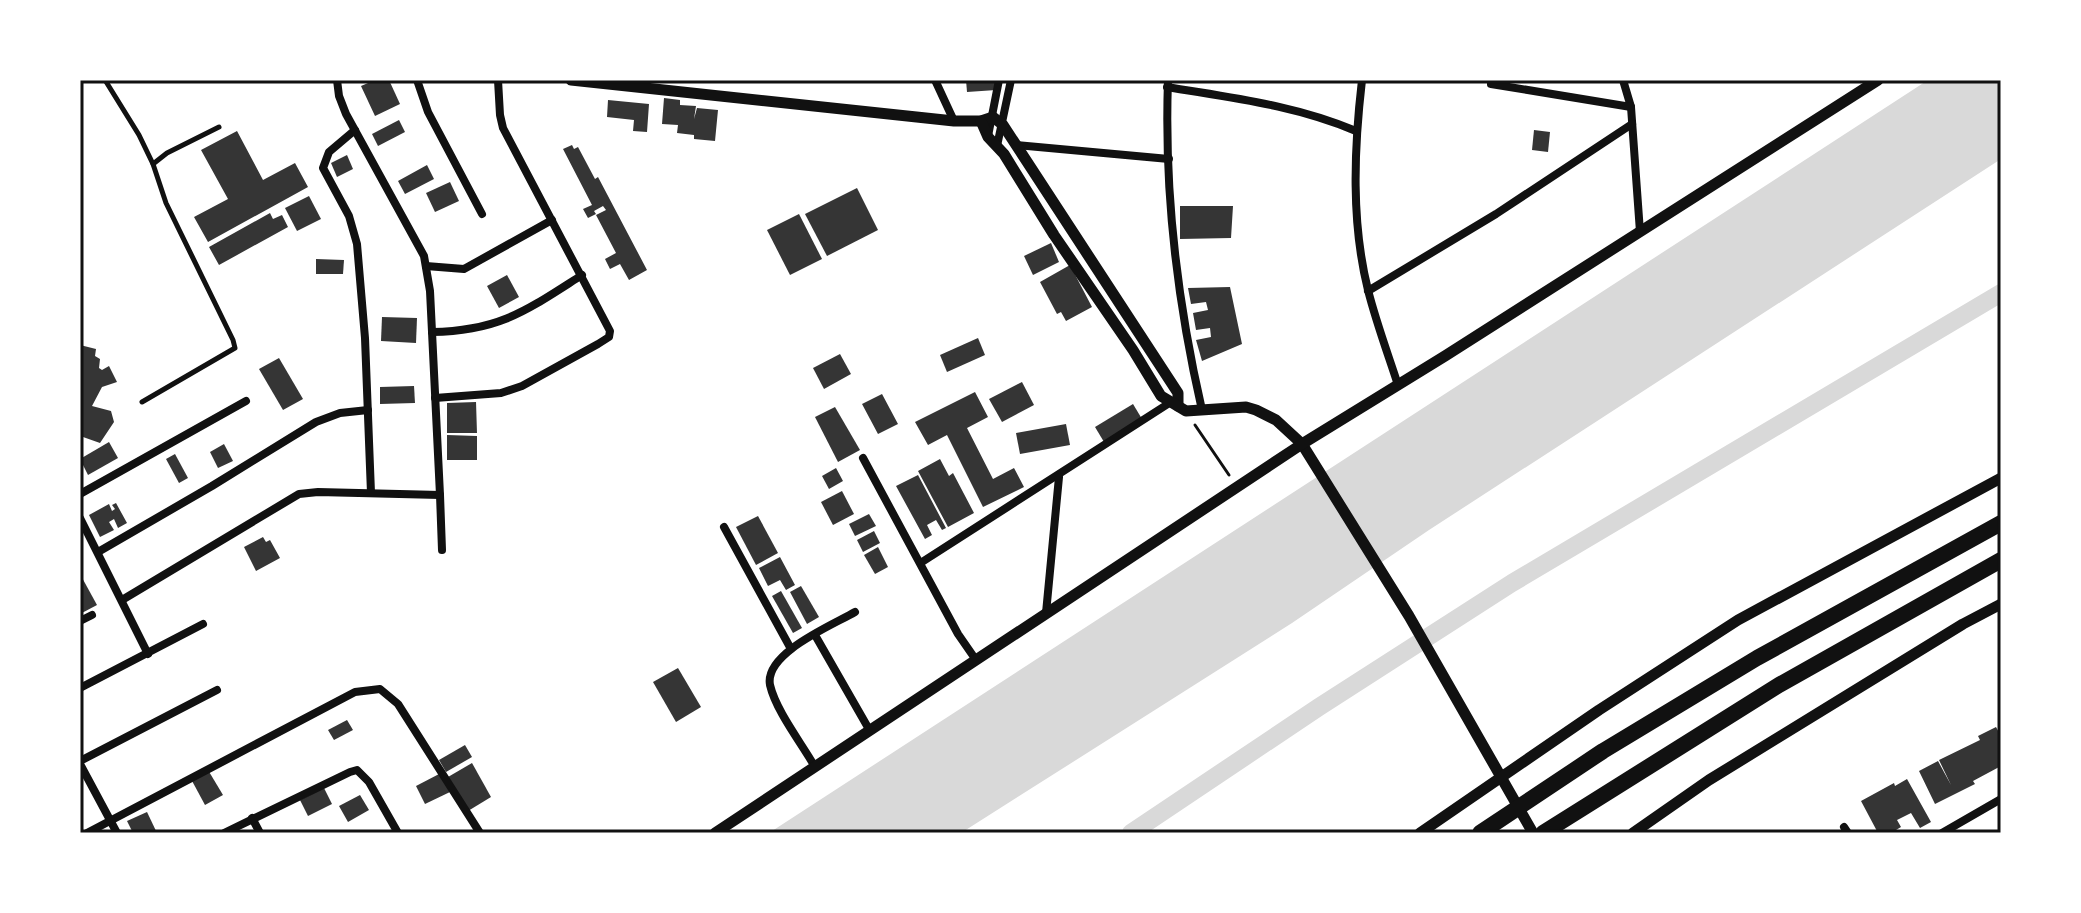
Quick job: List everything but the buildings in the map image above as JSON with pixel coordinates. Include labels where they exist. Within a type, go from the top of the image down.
[{"type":"highway","points":[[1480,833],[1603,751],[1757,658],[2001,523]]},
{"type":"highway","points":[[1543,833],[1779,685],[2001,560]]},
{"type":"street","points":[[337,80],[339,96],[355,130],[416,241],[426,266],[430,291],[442,550]]},
{"type":"street","points":[[417,80],[428,112],[482,214]]},
{"type":"street","points":[[435,398],[501,393],[522,386],[609,337],[610,331],[582,275],[503,128],[498,80]]},
{"type":"street","points":[[571,80],[954,121],[998,121]]},
{"type":"street","points":[[935,80],[954,121]]},
{"type":"street","points":[[997,146],[999,80]]},
{"type":"street","points":[[988,137],[998,121],[1011,80]]},
{"type":"street","points":[[1362,80],[1356,131],[1357,212],[1368,291],[1398,385]]},
{"type":"street","points":[[1623,80],[1631,107],[1640,232]]},
{"type":"street","points":[[715,833],[1302,444],[1878,80]]},
{"type":"street","points":[[1202,410],[1179,300],[1167,84],[1289,108],[1356,131]]},
{"type":"street","points":[[1491,84],[1631,107]]},
{"type":"street","points":[[981,121],[988,137],[997,146],[1161,396],[1178,407],[1202,410],[1246,407],[1256,410],[1276,420],[1302,444],[1409,616],[1533,833]]},
{"type":"street","points":[[998,121],[1178,393],[1178,407]]},
{"type":"street","points":[[1368,291],[1496,214],[1632,124]]},
{"type":"street","points":[[355,130],[329,152],[323,168],[349,216],[357,244],[371,493]]},
{"type":"street","points":[[1016,145],[1169,159]]},
{"type":"street","points":[[426,266],[464,269],[552,220]]},
{"type":"street","points":[[432,332],[464,331],[505,321],[582,275]]},
{"type":"street","points":[[80,494],[246,401]]},
{"type":"street","points":[[922,562],[1178,407]]},
{"type":"street","points":[[98,552],[316,422],[329,416],[368,410]]},
{"type":"street","points":[[863,458],[922,562],[958,634],[976,660]]},
{"type":"street","points":[[1046,613],[1059,477]]},
{"type":"street","points":[[1420,833],[1738,620],[2001,478]]},
{"type":"street","points":[[122,600],[299,494],[440,495]]},
{"type":"street","points":[[80,518],[148,654]]},
{"type":"street","points":[[724,527],[791,649]]},
{"type":"street","points":[[1633,833],[1709,780],[1963,624],[2001,604]]},
{"type":"street","points":[[815,767],[780,707],[770,684],[770,675],[791,649],[855,612]]},
{"type":"street","points":[[80,621],[92,615]]},
{"type":"street","points":[[80,688],[203,624]]},
{"type":"street","points":[[815,635],[870,731]]},
{"type":"street","points":[[87,833],[355,692],[380,689],[398,704],[480,833]]},
{"type":"street","points":[[117,833],[80,762],[217,690]]},
{"type":"street","points":[[224,833],[357,770],[369,782],[398,833]]},
{"type":"street","points":[[1942,833],[2001,799]]},
{"type":"street","points":[[252,818],[260,833]]},
{"type":"lane","points":[[105,80],[139,135],[166,203],[235,348],[142,402]]},
{"type":"lane","points":[[153,164],[167,153],[219,127]]},
{"type":"path","points":[[1178,407],[1237,487]]},
{"type":"shaded area","points":[[1928,80],[2001,80],[2001,159],[1429,530],[1292,623],[961,833],[769,833]]},
{"type":"waterway","points":[[1131,833],[1512,583],[2001,293]]}]
